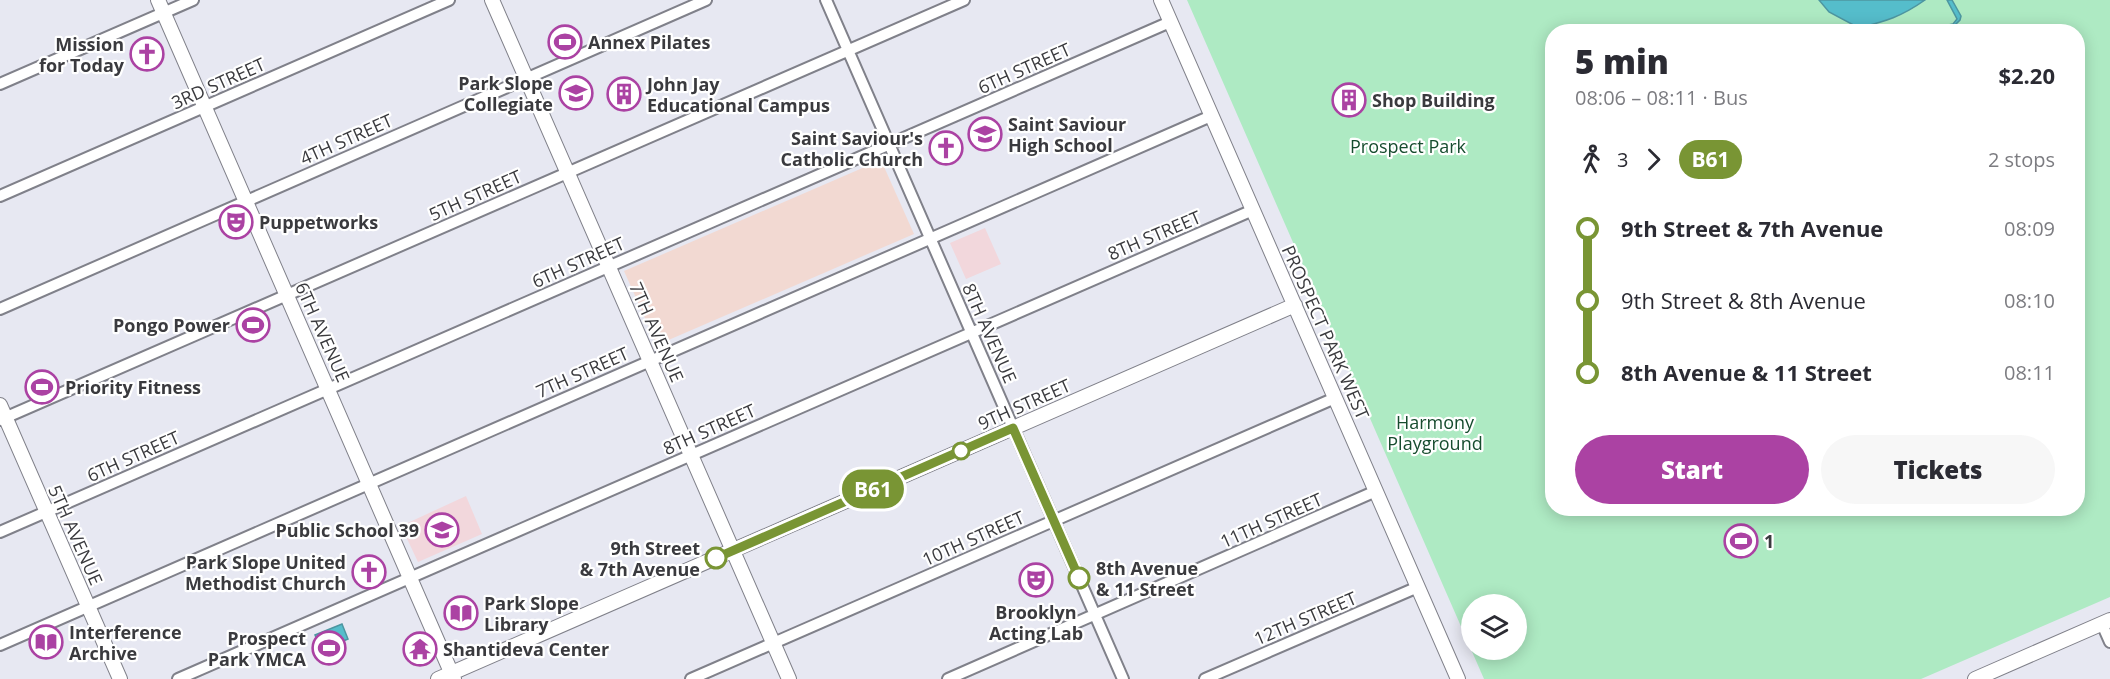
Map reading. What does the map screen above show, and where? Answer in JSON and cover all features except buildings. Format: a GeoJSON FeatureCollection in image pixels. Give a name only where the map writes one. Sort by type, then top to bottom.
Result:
{"type":"FeatureCollection","features":[{"type":"Feature","properties":{"kind":"street"},"geometry":{"type":"LineString","coordinates":[[0,84],[161,6],[193,0]]}},
{"type":"Feature","properties":{"kind":"street","name":"3RD STREET"},"geometry":{"type":"LineString","coordinates":[[0,196],[449,0]]}},
{"type":"Feature","properties":{"kind":"street","name":"7TH AVENUE"},"geometry":{"type":"LineString","coordinates":[[492,0],[789,679]]}},
{"type":"Feature","properties":{"kind":"street","name":"4TH STREET"},"geometry":{"type":"LineString","coordinates":[[0,309],[706,0]]}},
{"type":"Feature","properties":{"kind":"street","name":"8TH AVENUE"},"geometry":{"type":"LineString","coordinates":[[826,0],[1123,679]]}},
{"type":"Feature","properties":{"kind":"street","name":"5TH STREET"},"geometry":{"type":"LineString","coordinates":[[2,414],[287,295],[964,0]]}},
{"type":"Feature","properties":{"kind":"street","name":"PROSPECT PARK WEST"},"geometry":{"type":"LineString","coordinates":[[1161,0],[1458,679]]}},
{"type":"Feature","properties":{"kind":"street","name":"6TH AVENUE"},"geometry":{"type":"LineString","coordinates":[[161,6],[453,676]]}},
{"type":"Feature","properties":{"kind":"street","name":"6TH STREET"},"geometry":{"type":"LineString","coordinates":[[0,532],[1170,22]]}},
{"type":"Feature","properties":{"kind":"street","name":"7TH STREET"},"geometry":{"type":"LineString","coordinates":[[0,645],[1211,116]]}},
{"type":"Feature","properties":{"kind":"street","name":"8TH STREET"},"geometry":{"type":"LineString","coordinates":[[178,679],[1253,210]]}},
{"type":"Feature","properties":{"kind":"street","name":"9TH STREET"},"geometry":{"type":"LineString","coordinates":[[438,679],[453,676],[733,550],[1294,305]]}},
{"type":"Feature","properties":{"kind":"street","name":"10TH STREET"},"geometry":{"type":"LineString","coordinates":[[691,679],[1335,398]]}},
{"type":"Feature","properties":{"kind":"street","name":"5TH AVENUE"},"geometry":{"type":"LineString","coordinates":[[2,414],[120,679]]}},
{"type":"Feature","properties":{"kind":"street","name":"11TH STREET"},"geometry":{"type":"LineString","coordinates":[[948,679],[1376,492]]}},
{"type":"Feature","properties":{"kind":"street","name":"12TH STREET"},"geometry":{"type":"LineString","coordinates":[[1205,679],[1418,586]]}},
{"type":"Feature","properties":{"kind":"street"},"geometry":{"type":"LineString","coordinates":[[1975,679],[2106,622],[2110,642]]}},
{"type":"Feature","properties":{"kind":"shaded area"},"geometry":{"type":"Polygon","coordinates":[[[881,160],[914,234],[657,345],[624,271],[881,160]]]}},
{"type":"Feature","properties":{"kind":"shaded area"},"geometry":{"type":"Polygon","coordinates":[[[985,228],[1001,264],[966,279],[950,243],[985,228]]]}},
{"type":"Feature","properties":{"kind":"shaded area","name":"Public School 39"},"geometry":{"type":"Polygon","coordinates":[[[466,496],[482,534],[418,562],[401,526],[466,496]]]}},
{"type":"Feature","properties":{"kind":"green space","name":"Prospect Park"},"geometry":{"type":"Polygon","coordinates":[[[1187,0],[2110,0],[2110,597],[1921,679],[1484,679],[1476,660],[1527,660],[1527,594],[1461,594],[1461,626],[1187,0]]]}},
{"type":"Feature","properties":{"kind":"water"},"geometry":{"type":"Polygon","coordinates":[[[1819,0],[1925,0],[1893,18],[1873,24],[1852,24],[1829,12],[1819,0]]]}},
{"type":"Feature","properties":{"kind":"water"},"geometry":{"type":"Polygon","coordinates":[[[1947,0],[1952,0],[1961,16],[1956,24],[1953,24],[1957,19],[1947,0]]]}},
{"type":"Feature","properties":{"kind":"water"},"geometry":{"type":"Polygon","coordinates":[[[342,624],[348,639],[321,650],[315,635],[342,624]]]}},
{"type":"Feature","properties":{"kind":"bus line","name":"B61"},"geometry":{"type":"LineString","coordinates":[[716,558],[1013,428],[1079,578]]}},
{"type":"Feature","properties":{"kind":"place","name":"Annex Pilates"},"geometry":{"type":"Point","coordinates":[565,42]}},
{"type":"Feature","properties":{"kind":"place","name":"Mission for Today"},"geometry":{"type":"Point","coordinates":[147,54]}},
{"type":"Feature","properties":{"kind":"place","name":"Park Slope Collegiate"},"geometry":{"type":"Point","coordinates":[576,93]}},
{"type":"Feature","properties":{"kind":"place","name":"John Jay Educational Campus"},"geometry":{"type":"Point","coordinates":[624,94]}},
{"type":"Feature","properties":{"kind":"place","name":"Shop Building"},"geometry":{"type":"Point","coordinates":[1349,100]}},
{"type":"Feature","properties":{"kind":"place","name":"Saint Saviour High School"},"geometry":{"type":"Point","coordinates":[985,134]}},
{"type":"Feature","properties":{"kind":"place","name":"Saint Saviour's Catholic Church"},"geometry":{"type":"Point","coordinates":[946,148]}},
{"type":"Feature","properties":{"kind":"place","name":"Puppetworks"},"geometry":{"type":"Point","coordinates":[236,222]}},
{"type":"Feature","properties":{"kind":"place","name":"Pongo Power"},"geometry":{"type":"Point","coordinates":[253,325]}},
{"type":"Feature","properties":{"kind":"place","name":"Priority Fitness"},"geometry":{"type":"Point","coordinates":[42,387]}},
{"type":"Feature","properties":{"kind":"place","name":"Public School 39"},"geometry":{"type":"Point","coordinates":[442,530]}},
{"type":"Feature","properties":{"kind":"place","name":"1"},"geometry":{"type":"Point","coordinates":[1741,541]}},
{"type":"Feature","properties":{"kind":"place","name":"9th Street & 7th Avenue"},"geometry":{"type":"Point","coordinates":[716,558]}},
{"type":"Feature","properties":{"kind":"place","name":"Park Slope United Methodist Church"},"geometry":{"type":"Point","coordinates":[369,572]}},
{"type":"Feature","properties":{"kind":"place","name":"8th Avenue & 11 Street"},"geometry":{"type":"Point","coordinates":[1079,578]}},
{"type":"Feature","properties":{"kind":"place","name":"Brooklyn Acting Lab"},"geometry":{"type":"Point","coordinates":[1036,580]}},
{"type":"Feature","properties":{"kind":"place","name":"Park Slope Library"},"geometry":{"type":"Point","coordinates":[461,613]}},
{"type":"Feature","properties":{"kind":"place","name":"Interference Archive"},"geometry":{"type":"Point","coordinates":[46,642]}},
{"type":"Feature","properties":{"kind":"place","name":"Prospect Park YMCA"},"geometry":{"type":"Point","coordinates":[329,648]}},
{"type":"Feature","properties":{"kind":"place","name":"Shantideva Center"},"geometry":{"type":"Point","coordinates":[420,649]}},
{"type":"Feature","properties":{"kind":"park label","name":"Harmony Playground"},"geometry":{"type":"Point","coordinates":[1435,432]}}]}
